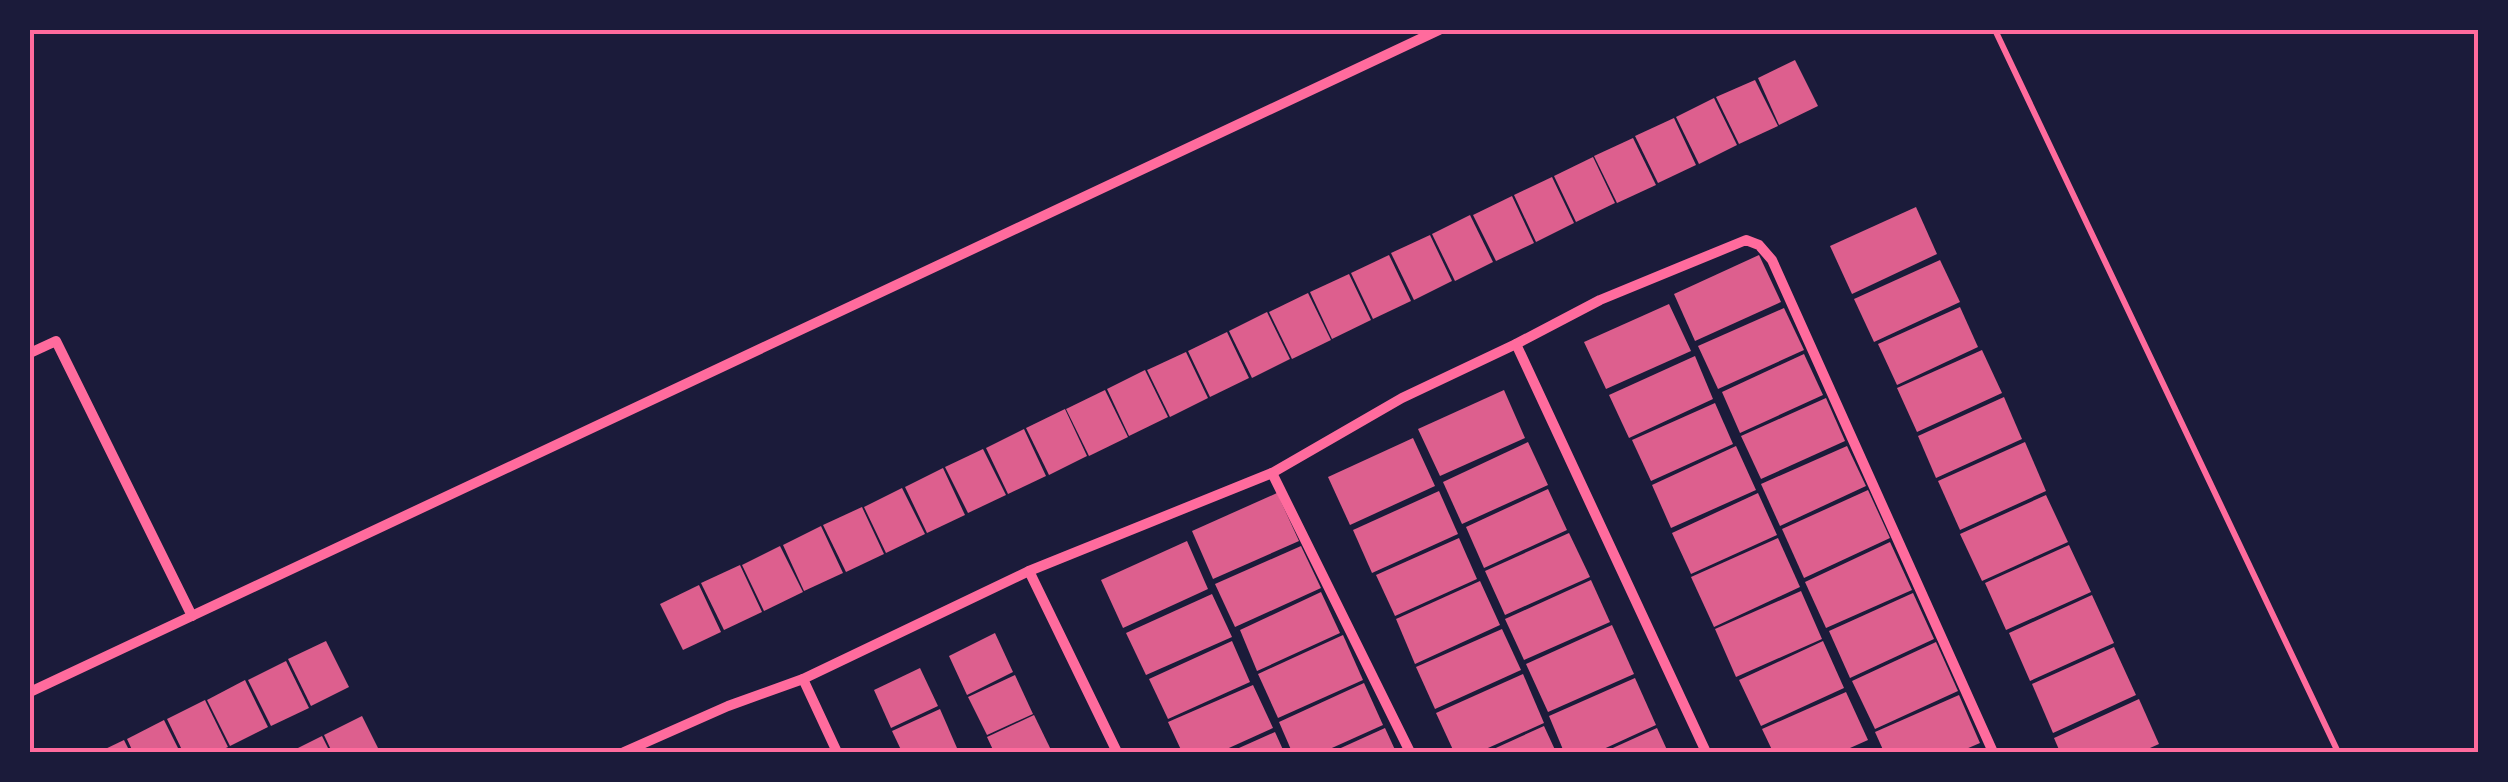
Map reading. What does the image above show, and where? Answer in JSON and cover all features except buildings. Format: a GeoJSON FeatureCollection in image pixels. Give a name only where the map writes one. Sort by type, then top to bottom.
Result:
{"type":"FeatureCollection","features":[{"type":"Feature","properties":{"kind":"street"},"geometry":{"type":"LineString","coordinates":[[30,692],[1439,30]]}},
{"type":"Feature","properties":{"kind":"street"},"geometry":{"type":"LineString","coordinates":[[624,752],[728,706],[803,679],[1029,571],[1272,473],[1402,398],[1600,300],[1746,240],[1759,245],[1772,260],[1993,752]]}},
{"type":"Feature","properties":{"kind":"street"},"geometry":{"type":"LineString","coordinates":[[30,353],[56,341],[192,616]]}},
{"type":"Feature","properties":{"kind":"street"},"geometry":{"type":"LineString","coordinates":[[1516,344],[1706,752]]}},
{"type":"Feature","properties":{"kind":"street"},"geometry":{"type":"LineString","coordinates":[[1272,473],[1410,752]]}},
{"type":"Feature","properties":{"kind":"street"},"geometry":{"type":"LineString","coordinates":[[1029,571],[1118,752]]}},
{"type":"Feature","properties":{"kind":"street"},"geometry":{"type":"LineString","coordinates":[[803,679],[837,752]]}},
{"type":"Feature","properties":{"kind":"path"},"geometry":{"type":"LineString","coordinates":[[1995,30],[2338,752]]}}]}
